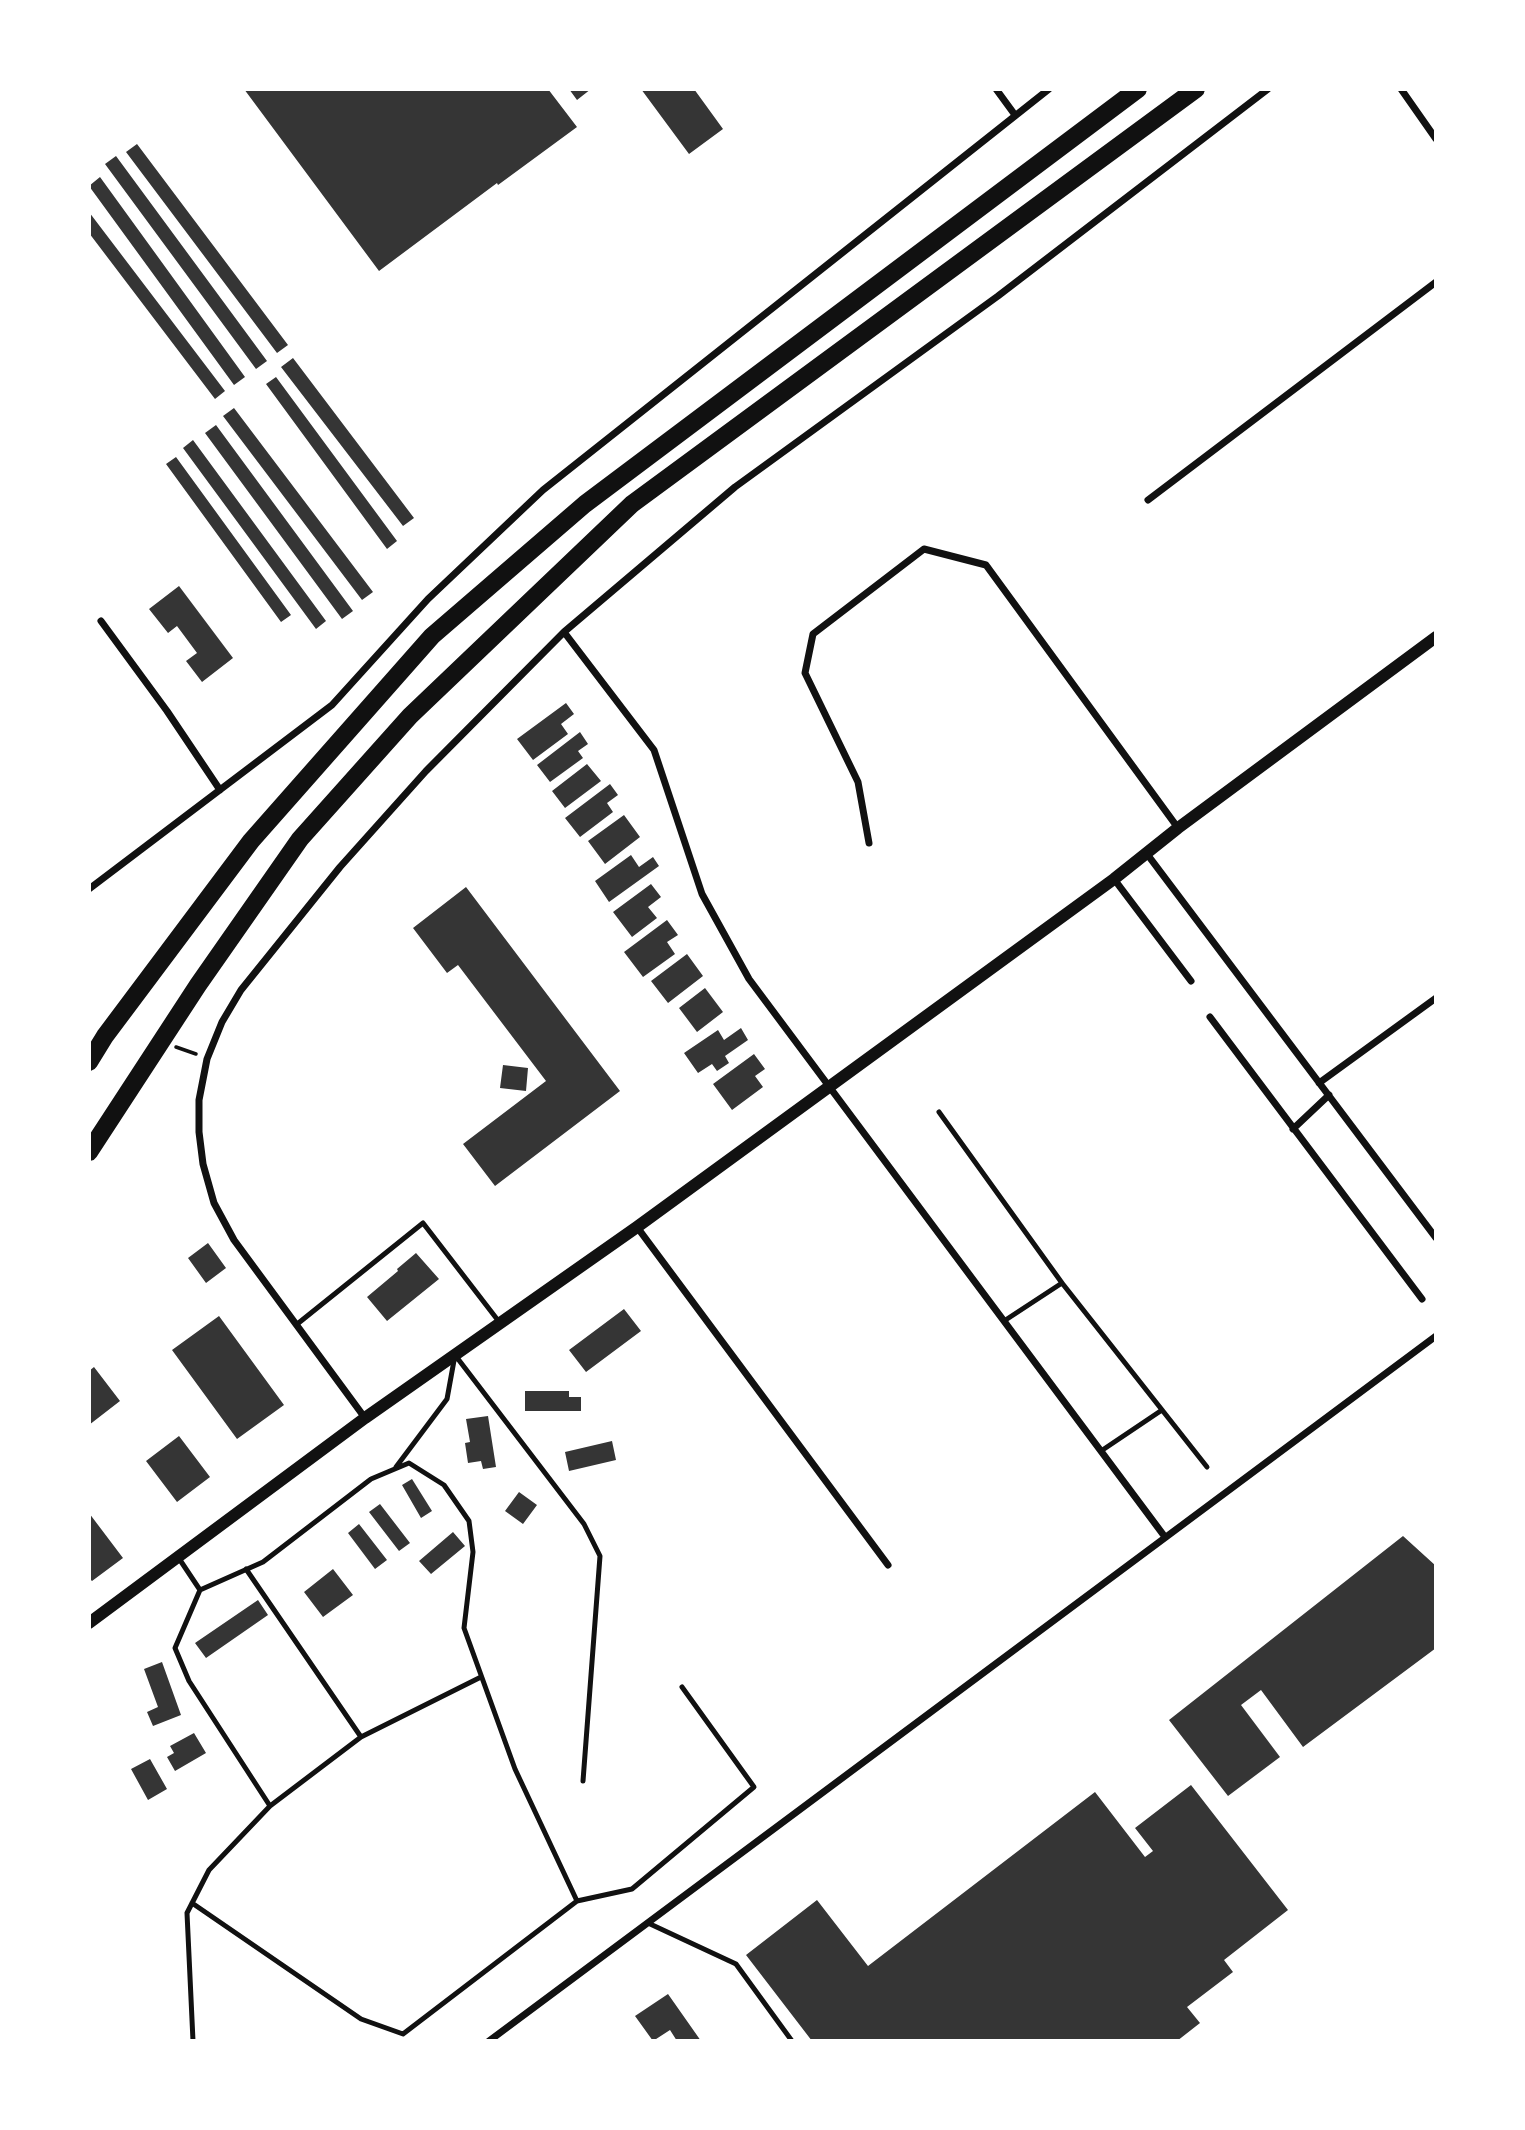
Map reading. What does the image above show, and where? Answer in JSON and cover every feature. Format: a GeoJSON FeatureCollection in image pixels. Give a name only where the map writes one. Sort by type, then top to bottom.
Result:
{"type":"FeatureCollection","features":[{"type":"Feature","properties":{"kind":"highway"},"geometry":{"type":"LineString","coordinates":[[89,1062],[105,1036],[251,841],[432,636],[585,504],[1138,89]]}},
{"type":"Feature","properties":{"kind":"highway"},"geometry":{"type":"LineString","coordinates":[[89,1152],[198,985],[300,839],[410,716],[632,505],[1196,89]]}},
{"type":"Feature","properties":{"kind":"street"},"geometry":{"type":"LineString","coordinates":[[996,89],[1015,115]]}},
{"type":"Feature","properties":{"kind":"street"},"geometry":{"type":"LineString","coordinates":[[89,889],[332,705],[428,599],[543,490],[1049,89]]}},
{"type":"Feature","properties":{"kind":"street"},"geometry":{"type":"LineString","coordinates":[[365,1418],[234,1240],[214,1203],[203,1164],[199,1100],[207,1059],[222,1022],[241,990],[341,867],[426,771],[564,632],[735,486],[998,296],[1268,89]]}},
{"type":"Feature","properties":{"kind":"street"},"geometry":{"type":"LineString","coordinates":[[1401,89],[1436,139]]}},
{"type":"Feature","properties":{"kind":"street"},"geometry":{"type":"LineString","coordinates":[[1149,500],[1436,282]]}},
{"type":"Feature","properties":{"kind":"street"},"geometry":{"type":"LineString","coordinates":[[869,843],[858,782],[805,673],[813,634],[924,550],[986,565],[1178,828]]}},
{"type":"Feature","properties":{"kind":"street"},"geometry":{"type":"LineString","coordinates":[[101,621],[167,711],[219,790]]}},
{"type":"Feature","properties":{"kind":"street"},"geometry":{"type":"LineString","coordinates":[[564,632],[654,750],[702,894],[749,979],[1165,1537]]}},
{"type":"Feature","properties":{"kind":"street"},"geometry":{"type":"LineString","coordinates":[[89,1623],[365,1418],[637,1227],[1114,879],[1178,828],[1436,638]]}},
{"type":"Feature","properties":{"kind":"street"},"geometry":{"type":"LineString","coordinates":[[1147,854],[1436,1238]]}},
{"type":"Feature","properties":{"kind":"street"},"geometry":{"type":"LineString","coordinates":[[1114,879],[1191,981]]}},
{"type":"Feature","properties":{"kind":"street"},"geometry":{"type":"LineString","coordinates":[[1319,1083],[1436,998]]}},
{"type":"Feature","properties":{"kind":"street"},"geometry":{"type":"LineString","coordinates":[[1210,1017],[1422,1298]]}},
{"type":"Feature","properties":{"kind":"street"},"geometry":{"type":"LineString","coordinates":[[1293,1129],[1329,1096]]}},
{"type":"Feature","properties":{"kind":"street"},"geometry":{"type":"LineString","coordinates":[[637,1227],[888,1565]]}},
{"type":"Feature","properties":{"kind":"street"},"geometry":{"type":"LineString","coordinates":[[489,2041],[1436,1336]]}},
{"type":"Feature","properties":{"kind":"lane"},"geometry":{"type":"LineString","coordinates":[[939,1112],[1062,1283],[1207,1467]]}},
{"type":"Feature","properties":{"kind":"lane"},"geometry":{"type":"LineString","coordinates":[[296,1325],[423,1223],[500,1323]]}},
{"type":"Feature","properties":{"kind":"lane"},"geometry":{"type":"LineString","coordinates":[[1004,1321],[1062,1283]]}},
{"type":"Feature","properties":{"kind":"lane"},"geometry":{"type":"LineString","coordinates":[[394,1469],[447,1399],[455,1355]]}},
{"type":"Feature","properties":{"kind":"lane"},"geometry":{"type":"LineString","coordinates":[[455,1355],[584,1524],[600,1556],[583,1780]]}},
{"type":"Feature","properties":{"kind":"lane"},"geometry":{"type":"LineString","coordinates":[[1101,1451],[1162,1410]]}},
{"type":"Feature","properties":{"kind":"lane"},"geometry":{"type":"LineString","coordinates":[[270,1806],[189,1681],[174,1648],[200,1590],[263,1562],[371,1479],[409,1463],[444,1485],[469,1521],[473,1552],[464,1628],[515,1769],[577,1901]]}},
{"type":"Feature","properties":{"kind":"lane"},"geometry":{"type":"LineString","coordinates":[[178,1557],[200,1590]]}},
{"type":"Feature","properties":{"kind":"lane"},"geometry":{"type":"LineString","coordinates":[[246,1569],[361,1737]]}},
{"type":"Feature","properties":{"kind":"lane"},"geometry":{"type":"LineString","coordinates":[[194,2041],[187,1913],[209,1870],[270,1806],[361,1737],[481,1677]]}},
{"type":"Feature","properties":{"kind":"lane"},"geometry":{"type":"LineString","coordinates":[[192,1903],[361,2019],[403,2034],[577,1901],[632,1889],[754,1787],[682,1687]]}},
{"type":"Feature","properties":{"kind":"lane"},"geometry":{"type":"LineString","coordinates":[[648,1923],[736,1964],[792,2041]]}},
{"type":"Feature","properties":{"kind":"path"},"geometry":{"type":"LineString","coordinates":[[174,1046],[207,1059]]}},
{"type":"Feature","properties":{"kind":"building"},"geometry":{"type":"Polygon","coordinates":[[[244,89],[548,89],[577,127],[379,271],[244,89]]]}},
{"type":"Feature","properties":{"kind":"building"},"geometry":{"type":"Polygon","coordinates":[[[569,89],[591,89],[577,100],[569,89]]]}},
{"type":"Feature","properties":{"kind":"building"},"geometry":{"type":"Polygon","coordinates":[[[641,89],[694,89],[723,129],[689,154],[641,89]]]}},
{"type":"Feature","properties":{"kind":"building"},"geometry":{"type":"Polygon","coordinates":[[[137,144],[288,345],[277,353],[126,152],[137,144]]]}},
{"type":"Feature","properties":{"kind":"building"},"geometry":{"type":"Polygon","coordinates":[[[116,156],[267,361],[256,369],[105,164],[116,156]]]}},
{"type":"Feature","properties":{"kind":"building"},"geometry":{"type":"Polygon","coordinates":[[[100,177],[245,377],[234,385],[89,186],[100,177]]]}},
{"type":"Feature","properties":{"kind":"building"},"geometry":{"type":"Polygon","coordinates":[[[89,212],[225,391],[215,399],[89,233],[89,212]]]}},
{"type":"Feature","properties":{"kind":"building"},"geometry":{"type":"Polygon","coordinates":[[[293,358],[414,518],[403,526],[281,367],[293,358]]]}},
{"type":"Feature","properties":{"kind":"building"},"geometry":{"type":"Polygon","coordinates":[[[276,377],[397,541],[387,549],[266,384],[276,377]]]}},
{"type":"Feature","properties":{"kind":"building"},"geometry":{"type":"Polygon","coordinates":[[[234,408],[373,592],[362,600],[223,416],[234,408]]]}},
{"type":"Feature","properties":{"kind":"building"},"geometry":{"type":"Polygon","coordinates":[[[216,425],[353,611],[342,619],[205,433],[216,425]]]}},
{"type":"Feature","properties":{"kind":"building"},"geometry":{"type":"Polygon","coordinates":[[[193,440],[326,621],[316,629],[183,448],[193,440]]]}},
{"type":"Feature","properties":{"kind":"building"},"geometry":{"type":"Polygon","coordinates":[[[176,457],[291,615],[281,622],[166,464],[176,457]]]}},
{"type":"Feature","properties":{"kind":"building"},"geometry":{"type":"Polygon","coordinates":[[[179,586],[233,658],[202,682],[186,661],[197,653],[177,626],[168,633],[149,609],[179,586]]]}},
{"type":"Feature","properties":{"kind":"building"},"geometry":{"type":"Polygon","coordinates":[[[566,703],[574,714],[561,724],[568,734],[533,760],[517,739],[566,703]]]}},
{"type":"Feature","properties":{"kind":"building"},"geometry":{"type":"Polygon","coordinates":[[[580,732],[588,744],[578,751],[583,758],[550,782],[537,765],[580,732]]]}},
{"type":"Feature","properties":{"kind":"building"},"geometry":{"type":"Polygon","coordinates":[[[587,764],[601,781],[565,808],[552,791],[587,764]]]}},
{"type":"Feature","properties":{"kind":"building"},"geometry":{"type":"Polygon","coordinates":[[[610,784],[618,795],[607,803],[613,812],[580,837],[565,818],[610,784]]]}},
{"type":"Feature","properties":{"kind":"building"},"geometry":{"type":"Polygon","coordinates":[[[624,815],[640,837],[605,864],[588,841],[624,815]]]}},
{"type":"Feature","properties":{"kind":"building"},"geometry":{"type":"Polygon","coordinates":[[[631,855],[639,867],[653,857],[659,866],[609,902],[595,881],[631,855]]]}},
{"type":"Feature","properties":{"kind":"building"},"geometry":{"type":"Polygon","coordinates":[[[651,884],[661,897],[648,907],[657,918],[632,937],[613,912],[651,884]]]}},
{"type":"Feature","properties":{"kind":"building"},"geometry":{"type":"Polygon","coordinates":[[[466,887],[620,1091],[495,1186],[463,1144],[546,1081],[458,965],[447,973],[413,928],[466,887]]]}},
{"type":"Feature","properties":{"kind":"building"},"geometry":{"type":"Polygon","coordinates":[[[667,920],[678,935],[667,942],[675,954],[643,977],[624,952],[667,920]]]}},
{"type":"Feature","properties":{"kind":"building"},"geometry":{"type":"Polygon","coordinates":[[[687,954],[703,976],[668,1003],[651,981],[687,954]]]}},
{"type":"Feature","properties":{"kind":"building"},"geometry":{"type":"Polygon","coordinates":[[[705,988],[723,1012],[697,1032],[679,1008],[705,988]]]}},
{"type":"Feature","properties":{"kind":"building"},"geometry":{"type":"Polygon","coordinates":[[[741,1028],[748,1040],[725,1056],[729,1063],[717,1071],[712,1064],[698,1073],[684,1053],[718,1030],[724,1040],[741,1028]]]}},
{"type":"Feature","properties":{"kind":"building"},"geometry":{"type":"Polygon","coordinates":[[[754,1054],[765,1069],[755,1076],[763,1087],[732,1110],[713,1084],[754,1054]]]}},
{"type":"Feature","properties":{"kind":"building"},"geometry":{"type":"Polygon","coordinates":[[[503,1065],[528,1068],[526,1091],[500,1088],[503,1065]]]}},
{"type":"Feature","properties":{"kind":"building"},"geometry":{"type":"Polygon","coordinates":[[[208,1243],[226,1268],[206,1283],[188,1258],[208,1243]]]}},
{"type":"Feature","properties":{"kind":"building"},"geometry":{"type":"Polygon","coordinates":[[[416,1253],[439,1279],[387,1321],[367,1297],[416,1253]]]}},
{"type":"Feature","properties":{"kind":"building"},"geometry":{"type":"Polygon","coordinates":[[[624,1309],[641,1331],[586,1372],[569,1350],[624,1309]]]}},
{"type":"Feature","properties":{"kind":"building"},"geometry":{"type":"Polygon","coordinates":[[[219,1316],[284,1405],[237,1439],[172,1350],[219,1316]]]}},
{"type":"Feature","properties":{"kind":"building"},"geometry":{"type":"Polygon","coordinates":[[[94,1367],[120,1401],[89,1425],[89,1371],[94,1367]]]}},
{"type":"Feature","properties":{"kind":"building"},"geometry":{"type":"Polygon","coordinates":[[[525,1391],[569,1391],[569,1397],[581,1397],[581,1411],[525,1411],[525,1391]]]}},
{"type":"Feature","properties":{"kind":"building"},"geometry":{"type":"Polygon","coordinates":[[[488,1416],[496,1467],[483,1469],[481,1461],[468,1463],[465,1443],[470,1442],[466,1419],[488,1416]]]}},
{"type":"Feature","properties":{"kind":"building"},"geometry":{"type":"Polygon","coordinates":[[[179,1436],[210,1477],[177,1502],[146,1461],[179,1436]]]}},
{"type":"Feature","properties":{"kind":"building"},"geometry":{"type":"Polygon","coordinates":[[[612,1441],[616,1460],[569,1471],[565,1452],[612,1441]]]}},
{"type":"Feature","properties":{"kind":"building"},"geometry":{"type":"Polygon","coordinates":[[[412,1479],[432,1511],[421,1518],[402,1485],[412,1479]]]}},
{"type":"Feature","properties":{"kind":"building"},"geometry":{"type":"Polygon","coordinates":[[[519,1492],[537,1505],[523,1524],[505,1511],[519,1492]]]}},
{"type":"Feature","properties":{"kind":"building"},"geometry":{"type":"Polygon","coordinates":[[[380,1504],[410,1543],[399,1551],[369,1512],[380,1504]]]}},
{"type":"Feature","properties":{"kind":"building"},"geometry":{"type":"Polygon","coordinates":[[[89,1513],[123,1558],[92,1581],[89,1578],[89,1513]]]}},
{"type":"Feature","properties":{"kind":"building"},"geometry":{"type":"Polygon","coordinates":[[[359,1524],[387,1560],[375,1569],[348,1533],[359,1524]]]}},
{"type":"Feature","properties":{"kind":"building"},"geometry":{"type":"Polygon","coordinates":[[[453,1532],[465,1546],[431,1574],[419,1561],[453,1532]]]}},
{"type":"Feature","properties":{"kind":"building"},"geometry":{"type":"Polygon","coordinates":[[[1403,1536],[1436,1566],[1436,1648],[1303,1747],[1261,1690],[1241,1705],[1280,1757],[1228,1796],[1169,1720],[1403,1536]]]}},
{"type":"Feature","properties":{"kind":"building"},"geometry":{"type":"Polygon","coordinates":[[[333,1569],[353,1595],[323,1617],[304,1592],[333,1569]]]}},
{"type":"Feature","properties":{"kind":"building"},"geometry":{"type":"Polygon","coordinates":[[[258,1600],[268,1615],[206,1658],[195,1643],[258,1600]]]}},
{"type":"Feature","properties":{"kind":"building"},"geometry":{"type":"Polygon","coordinates":[[[162,1662],[181,1715],[153,1726],[147,1712],[158,1707],[144,1669],[162,1662]]]}},
{"type":"Feature","properties":{"kind":"building"},"geometry":{"type":"Polygon","coordinates":[[[194,1733],[206,1753],[175,1771],[167,1757],[174,1753],[170,1746],[194,1733]]]}},
{"type":"Feature","properties":{"kind":"building"},"geometry":{"type":"Polygon","coordinates":[[[150,1759],[167,1789],[148,1800],[131,1769],[150,1759]]]}},
{"type":"Feature","properties":{"kind":"building"},"geometry":{"type":"Polygon","coordinates":[[[1191,1785],[1288,1910],[1224,1960],[1233,1972],[1187,2007],[1200,2023],[1177,2041],[812,2041],[746,1955],[817,1900],[868,1966],[1095,1792],[1145,1857],[1153,1851],[1135,1828],[1191,1785]]]}},
{"type":"Feature","properties":{"kind":"building"},"geometry":{"type":"Polygon","coordinates":[[[668,1994],[701,2041],[677,2041],[670,2030],[653,2041],[635,2016],[668,1994]]]}}]}
